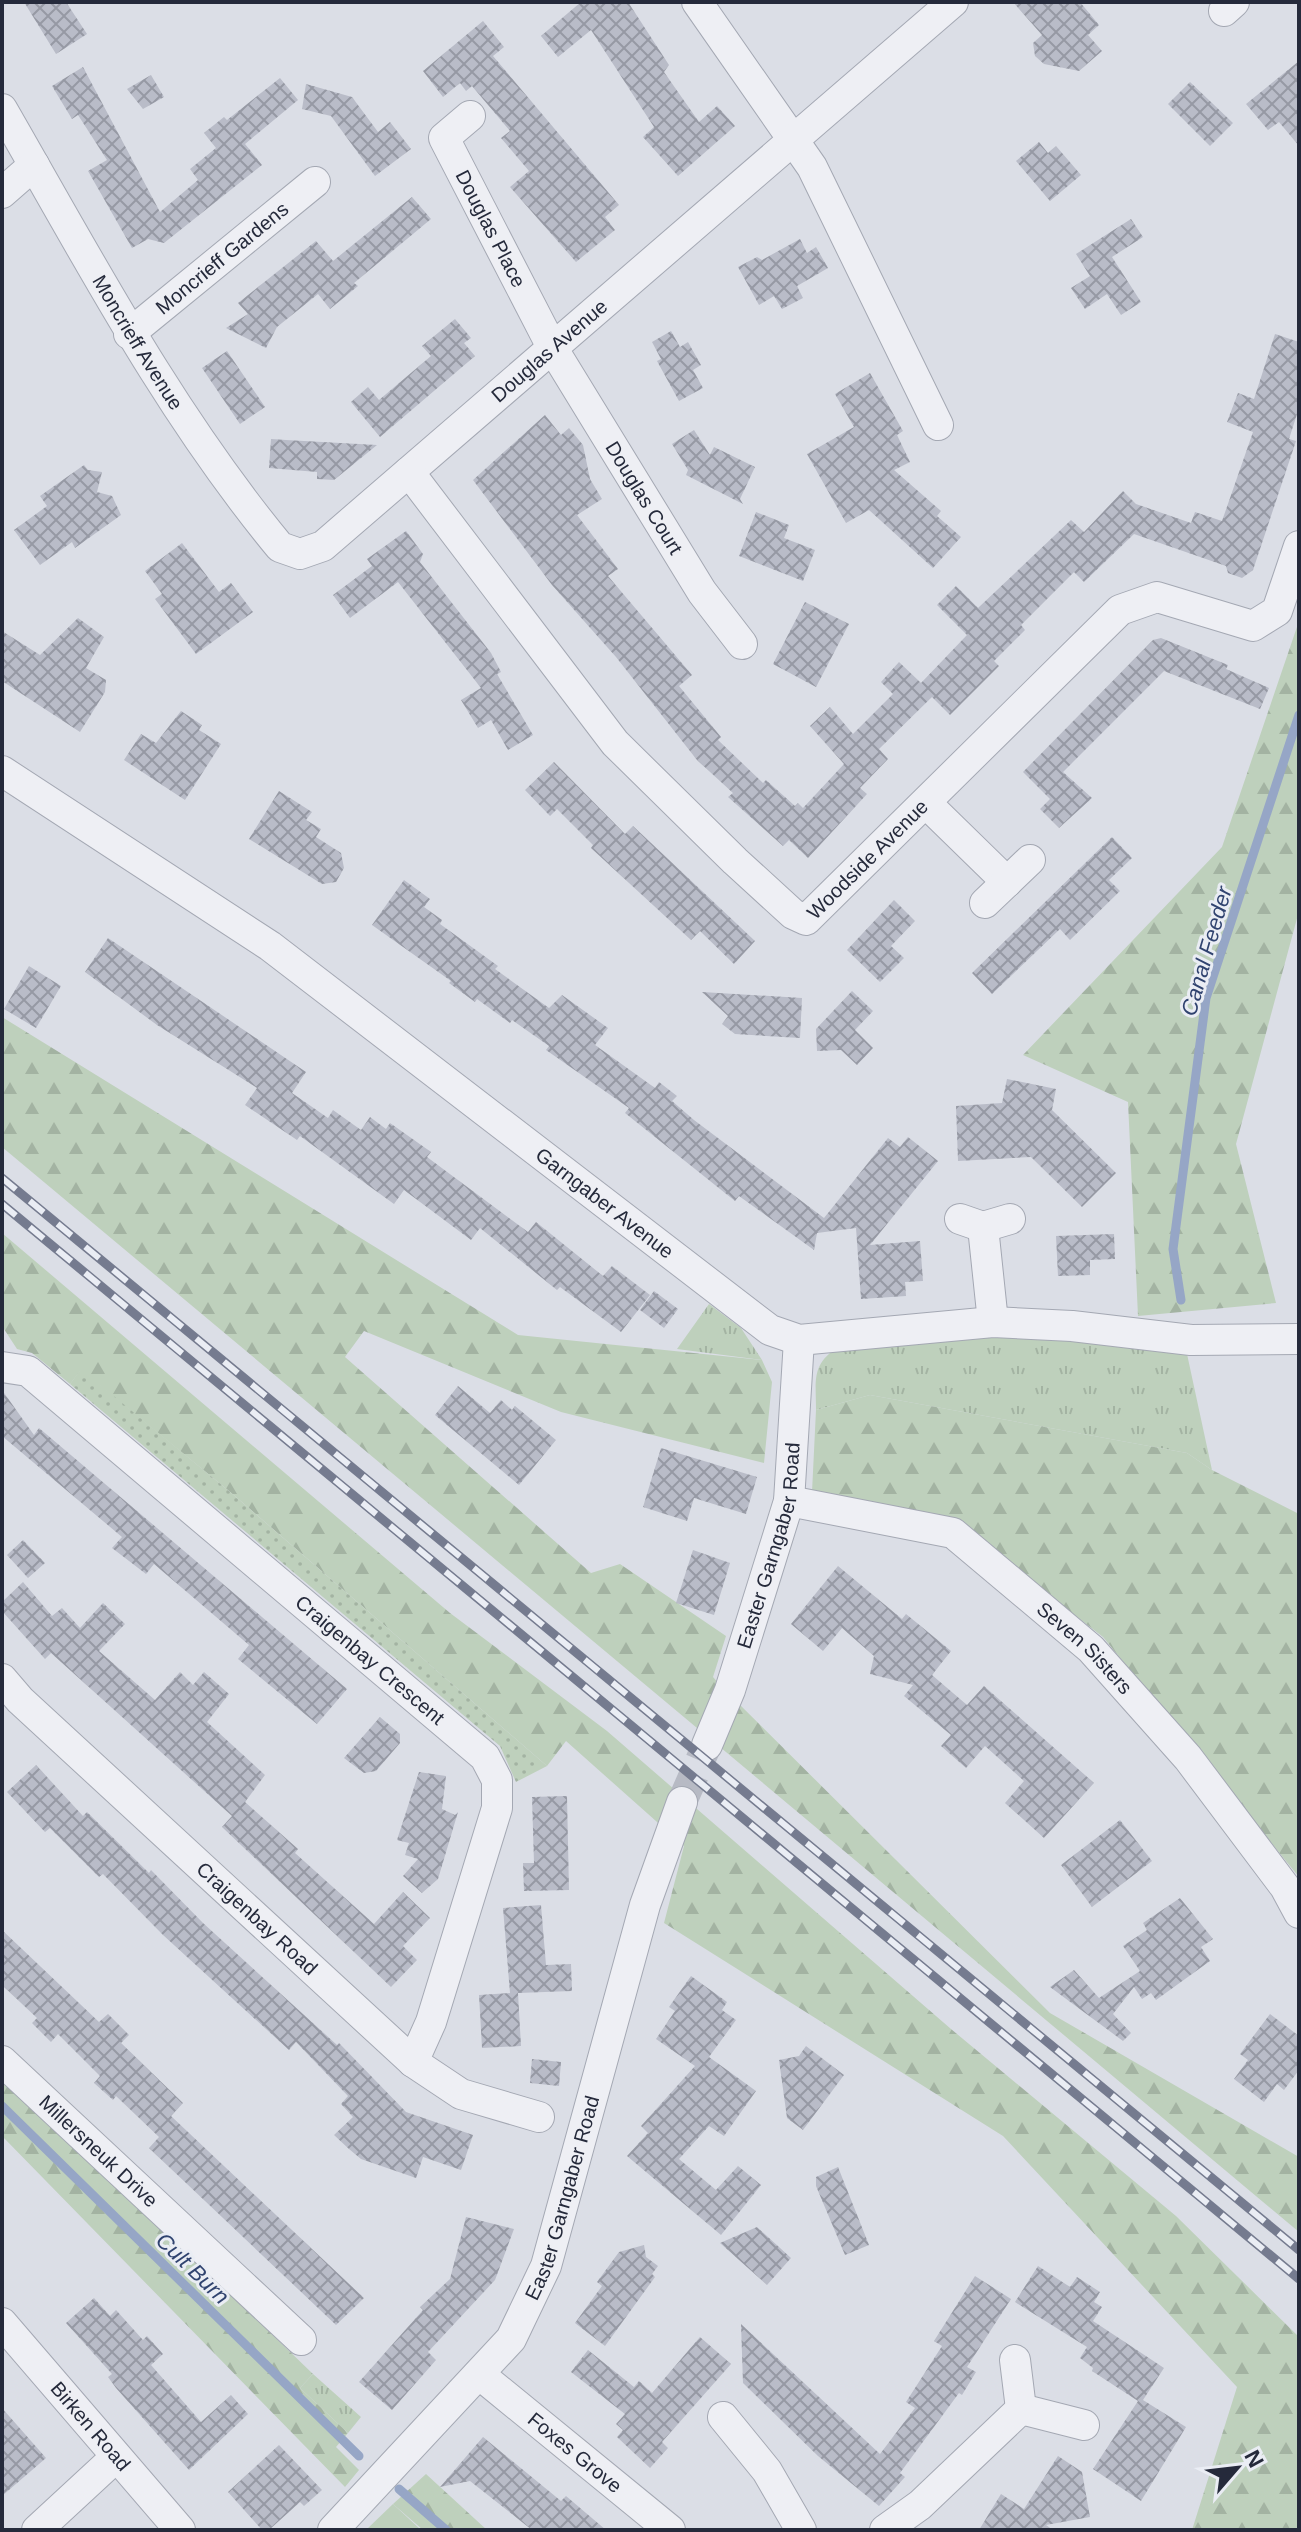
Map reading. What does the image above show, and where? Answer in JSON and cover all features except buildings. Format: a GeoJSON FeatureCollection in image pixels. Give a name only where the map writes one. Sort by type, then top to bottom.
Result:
{"type":"FeatureCollection","features":[{"type":"Feature","properties":{"kind":"street"},"geometry":{"type":"LineString","coordinates":[[697,2],[812,167],[938,425]]}},
{"type":"Feature","properties":{"kind":"street","name":"Douglas Avenue"},"geometry":{"type":"LineString","coordinates":[[300,554],[323,546],[953,2]]}},
{"type":"Feature","properties":{"kind":"street","name":"Moncrieff Avenue"},"geometry":{"type":"LineString","coordinates":[[2,109],[129,334],[248,508],[280,547],[300,554]]}},
{"type":"Feature","properties":{"kind":"street","name":"Douglas Place"},"geometry":{"type":"LineString","coordinates":[[470,116],[444,138],[553,349]]}},
{"type":"Feature","properties":{"kind":"street"},"geometry":{"type":"LineString","coordinates":[[2,193],[34,165]]}},
{"type":"Feature","properties":{"kind":"street","name":"Moncrieff Gardens"},"geometry":{"type":"LineString","coordinates":[[129,334],[315,182]]}},
{"type":"Feature","properties":{"kind":"street","name":"Douglas Court"},"geometry":{"type":"LineString","coordinates":[[553,349],[702,592],[742,644]]}},
{"type":"Feature","properties":{"kind":"street","name":"Woodside Avenue"},"geometry":{"type":"LineString","coordinates":[[409,472],[615,743],[793,914],[806,920],[1120,610],[1157,597],[1253,626],[1277,611],[1299,546]]}},
{"type":"Feature","properties":{"kind":"street","name":"Garngaber Avenue"},"geometry":{"type":"LineString","coordinates":[[2,771],[270,946],[715,1291],[770,1330],[799,1340],[993,1322],[1072,1326],[1191,1340],[1299,1339]]}},
{"type":"Feature","properties":{"kind":"street"},"geometry":{"type":"LineString","coordinates":[[926,803],[1007,882]]}},
{"type":"Feature","properties":{"kind":"street"},"geometry":{"type":"LineString","coordinates":[[985,903],[1030,860]]}},
{"type":"Feature","properties":{"kind":"street"},"geometry":{"type":"LineString","coordinates":[[985,1222],[993,1322]]}},
{"type":"Feature","properties":{"kind":"street","name":"Easter Garngaber Road"},"geometry":{"type":"LineString","coordinates":[[707,1745],[730,1690],[789,1501],[799,1340]]}},
{"type":"Feature","properties":{"kind":"street","name":"Craigenbay Crescent"},"geometry":{"type":"LineString","coordinates":[[2,1367],[28,1371],[485,1757],[497,1780],[497,1808],[431,2022],[413,2062]]}},
{"type":"Feature","properties":{"kind":"street","name":"Seven Sisters"},"geometry":{"type":"LineString","coordinates":[[789,1501],[953,1533],[1091,1649],[1188,1758],[1285,1887],[1299,1913]]}},
{"type":"Feature","properties":{"kind":"street","name":"Craigenbay Road"},"geometry":{"type":"LineString","coordinates":[[8,1694],[413,2062],[461,2094],[539,2117]]}},
{"type":"Feature","properties":{"kind":"street","name":"Easter Garngaber Road"},"geometry":{"type":"LineString","coordinates":[[333,2530],[511,2339],[546,2266],[645,1905],[682,1802]]}},
{"type":"Feature","properties":{"kind":"street","name":"Millersneuk Drive"},"geometry":{"type":"LineString","coordinates":[[2,2061],[301,2340]]}},
{"type":"Feature","properties":{"kind":"street","name":"Birken Road"},"geometry":{"type":"LineString","coordinates":[[2,2323],[180,2530]]}},
{"type":"Feature","properties":{"kind":"street"},"geometry":{"type":"LineString","coordinates":[[1015,2360],[1021,2409]]}},
{"type":"Feature","properties":{"kind":"street","name":"Foxes Grove"},"geometry":{"type":"LineString","coordinates":[[479,2374],[670,2530]]}},
{"type":"Feature","properties":{"kind":"street"},"geometry":{"type":"LineString","coordinates":[[1021,2409],[1084,2425]]}},
{"type":"Feature","properties":{"kind":"street"},"geometry":{"type":"LineString","coordinates":[[897,2527],[1021,2409]]}},
{"type":"Feature","properties":{"kind":"street"},"geometry":{"type":"LineString","coordinates":[[723,2417],[767,2471],[801,2530]]}},
{"type":"Feature","properties":{"kind":"street"},"geometry":{"type":"LineString","coordinates":[[37,2530],[116,2457]]}},
{"type":"Feature","properties":{"kind":"green space"},"geometry":{"type":"Polygon","coordinates":[[[1299,621],[1299,911],[1236,1144],[1276,1303],[1138,1316],[1128,1102],[1023,1055],[1222,847],[1299,621]]]}},
{"type":"Feature","properties":{"kind":"green space"},"geometry":{"type":"Polygon","coordinates":[[[2,1017],[518,1335],[762,1360],[772,1382],[764,1463],[561,1412],[364,1331],[345,1357],[591,1573],[620,1564],[726,1636],[713,1677],[720,1685],[703,1733],[2,1147],[2,1017]]]}},
{"type":"Feature","properties":{"kind":"green space"},"geometry":{"type":"Polygon","coordinates":[[[2,1233],[450,1613],[607,1731],[951,2029],[1176,2216],[1299,2337],[1299,2530],[1192,2530],[1237,2387],[1003,2136],[664,1923],[684,1846],[566,1741],[547,1766],[229,1491],[81,1370],[70,1384],[32,1353],[17,1349],[2,1326],[2,1233]]]}},
{"type":"Feature","properties":{"kind":"green space"},"geometry":{"type":"Polygon","coordinates":[[[709,1304],[741,1328],[762,1360],[677,1349],[709,1304]]]}},
{"type":"Feature","properties":{"kind":"green space"},"geometry":{"type":"Polygon","coordinates":[[[993,1330],[1187,1354],[1212,1470],[1187,1453],[870,1395],[816,1410],[819,1366],[839,1346],[993,1330]]]}},
{"type":"Feature","properties":{"kind":"green space"},"geometry":{"type":"Polygon","coordinates":[[[81,1369],[229,1491],[547,1766],[516,1782],[500,1746],[70,1384],[81,1369]]]}},
{"type":"Feature","properties":{"kind":"green space"},"geometry":{"type":"Polygon","coordinates":[[[870,1395],[1187,1453],[1212,1470],[1299,1514],[1299,1877],[1103,1637],[954,1522],[812,1492],[816,1410],[870,1395]]]}},
{"type":"Feature","properties":{"kind":"green space"},"geometry":{"type":"Polygon","coordinates":[[[735,1700],[1050,2013],[1299,2157],[1299,2232],[720,1747],[735,1700]]]}},
{"type":"Feature","properties":{"kind":"green space"},"geometry":{"type":"Polygon","coordinates":[[[2,2074],[313,2374],[300,2388],[348,2433],[336,2447],[359,2470],[345,2487],[2,2136],[2,2074]]]}},
{"type":"Feature","properties":{"kind":"green space"},"geometry":{"type":"Polygon","coordinates":[[[313,2374],[361,2417],[348,2433],[300,2388],[313,2374]]]}},
{"type":"Feature","properties":{"kind":"green space"},"geometry":{"type":"Polygon","coordinates":[[[426,2474],[487,2530],[423,2530],[393,2504],[426,2474]]]}},
{"type":"Feature","properties":{"kind":"green space"},"geometry":{"type":"Polygon","coordinates":[[[393,2504],[421,2530],[366,2530],[393,2504]]]}},
{"type":"Feature","properties":{"kind":"waterway","name":"Canal Feeder"},"geometry":{"type":"LineString","coordinates":[[1181,1300],[1173,1249],[1206,998],[1299,715]]}},
{"type":"Feature","properties":{"kind":"waterway","name":"Cult Burn"},"geometry":{"type":"LineString","coordinates":[[2,2106],[359,2456]]}},
{"type":"Feature","properties":{"kind":"waterway","name":"Cult Burn"},"geometry":{"type":"LineString","coordinates":[[399,2489],[446,2530]]}},
{"type":"Feature","properties":{"kind":"tunnel"},"geometry":{"type":"LineString","coordinates":[[682,1802],[707,1745]]}},
{"type":"Feature","properties":{"kind":"railway"},"geometry":{"type":"LineString","coordinates":[[2,1178],[1299,2250]]}},
{"type":"Feature","properties":{"kind":"railway"},"geometry":{"type":"LineString","coordinates":[[2,1204],[1299,2279]]}}]}
